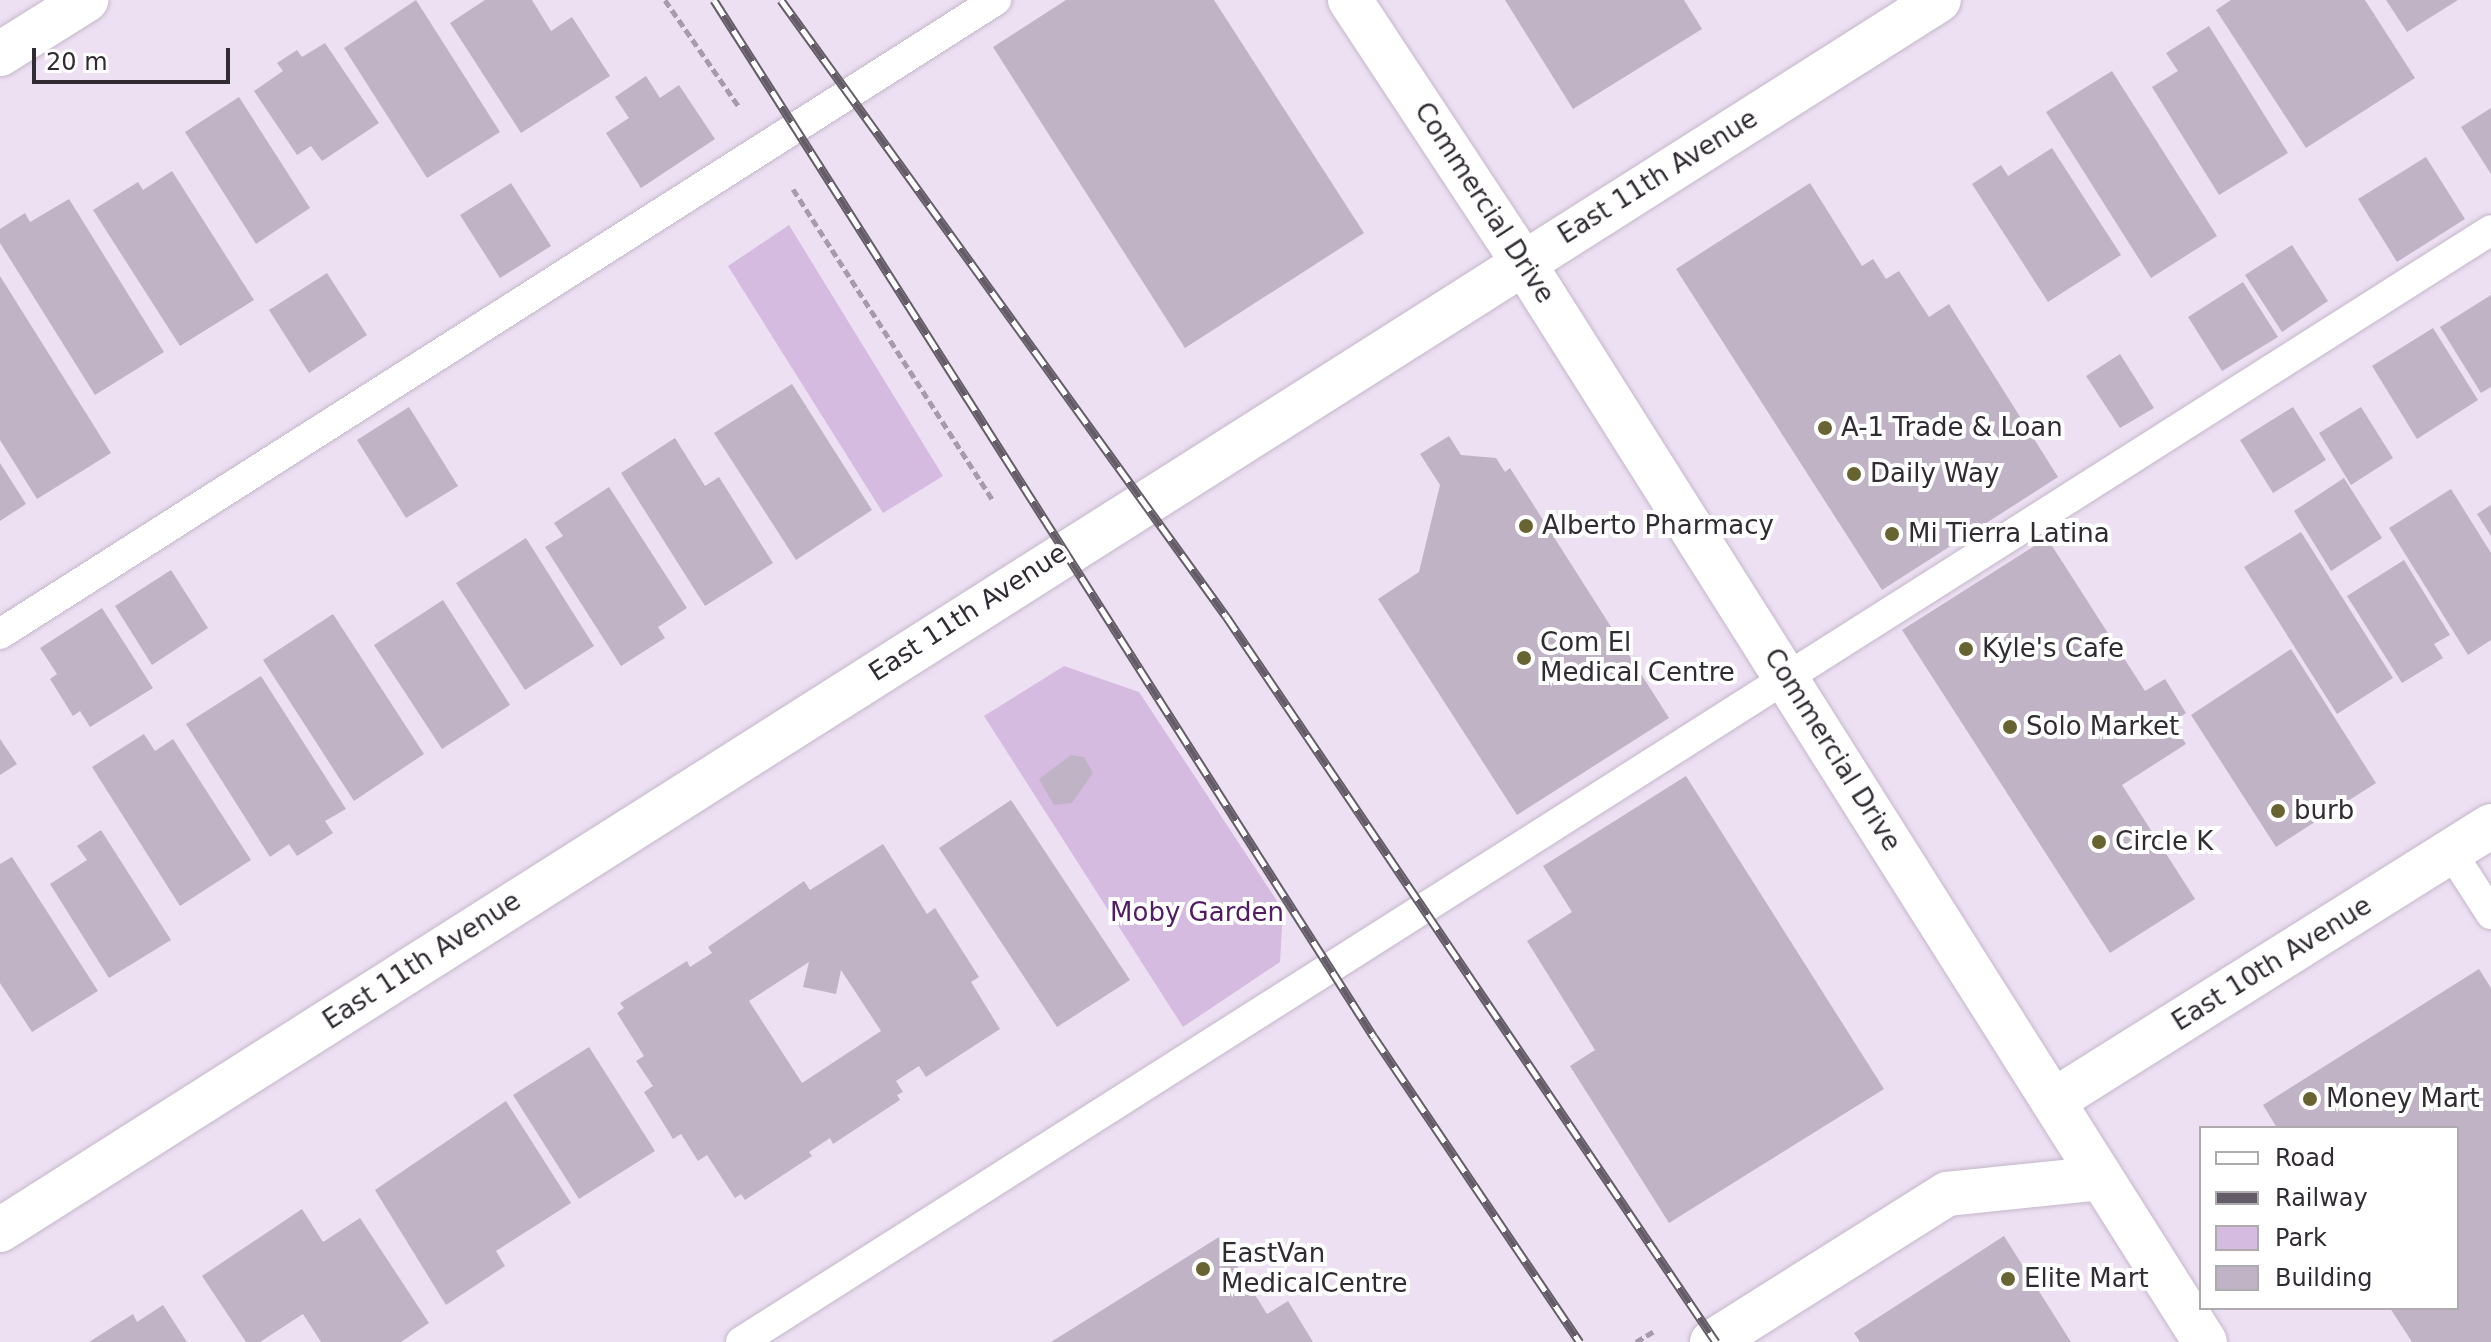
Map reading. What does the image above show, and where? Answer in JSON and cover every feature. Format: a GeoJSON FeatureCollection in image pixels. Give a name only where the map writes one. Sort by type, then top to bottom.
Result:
{"type":"FeatureCollection","features":[{"type":"Feature","properties":{"kind":"street"},"geometry":{"type":"LineString","coordinates":[[0,54],[86,0]]}},
{"type":"Feature","properties":{"kind":"street","name":"Commercial Drive"},"geometry":{"type":"LineString","coordinates":[[1350,0],[1523,262],[2205,1342]]}},
{"type":"Feature","properties":{"kind":"street","name":"East 11th Avenue"},"geometry":{"type":"LineString","coordinates":[[0,1230],[1939,0]]}},
{"type":"Feature","properties":{"kind":"street","name":"East 10th Avenue"},"geometry":{"type":"LineString","coordinates":[[2053,1101],[2491,826]]}},
{"type":"Feature","properties":{"kind":"street"},"geometry":{"type":"LineString","coordinates":[[1712,1342],[1947,1194],[2101,1178]]}},
{"type":"Feature","properties":{"kind":"lane"},"geometry":{"type":"LineString","coordinates":[[0,634],[996,0]]}},
{"type":"Feature","properties":{"kind":"lane"},"geometry":{"type":"LineString","coordinates":[[741,1342],[2491,230]]}},
{"type":"Feature","properties":{"kind":"lane"},"geometry":{"type":"LineString","coordinates":[[2451,852],[2491,914]]}},
{"type":"Feature","properties":{"kind":"path"},"geometry":{"type":"LineString","coordinates":[[665,0],[766,147],[993,501]]}},
{"type":"Feature","properties":{"kind":"green space"},"geometry":{"type":"Polygon","coordinates":[[[789,225],[943,476],[883,513],[728,266],[789,225]]]}},
{"type":"Feature","properties":{"kind":"green space","name":"Moby Garden"},"geometry":{"type":"Polygon","coordinates":[[[1064,666],[1139,692],[1283,910],[1280,962],[1183,1027],[984,716],[1064,666]]]}},
{"type":"Feature","properties":{"kind":"building"},"geometry":{"type":"Polygon","coordinates":[[[416,0],[500,132],[427,178],[344,48],[416,0]]]}},
{"type":"Feature","properties":{"kind":"building"},"geometry":{"type":"Polygon","coordinates":[[[485,0],[532,0],[551,31],[572,17],[610,76],[521,133],[450,23],[485,0]]]}},
{"type":"Feature","properties":{"kind":"building"},"geometry":{"type":"Polygon","coordinates":[[[1066,0],[1214,0],[1364,233],[1185,348],[993,47],[1066,0]]]}},
{"type":"Feature","properties":{"kind":"building"},"geometry":{"type":"Polygon","coordinates":[[[1505,0],[1684,0],[1702,29],[1573,109],[1505,0]]]}},
{"type":"Feature","properties":{"kind":"building"},"geometry":{"type":"Polygon","coordinates":[[[2231,0],[2365,0],[2415,78],[2306,148],[2216,10],[2231,0]]]}},
{"type":"Feature","properties":{"kind":"building"},"geometry":{"type":"Polygon","coordinates":[[[2386,0],[2458,0],[2407,32],[2386,0]]]}},
{"type":"Feature","properties":{"kind":"building"},"geometry":{"type":"Polygon","coordinates":[[[2209,26],[2288,153],[2219,195],[2152,87],[2178,71],[2166,53],[2209,26]]]}},
{"type":"Feature","properties":{"kind":"building"},"geometry":{"type":"Polygon","coordinates":[[[325,43],[379,123],[322,161],[311,146],[297,155],[254,91],[283,71],[277,63],[297,50],[302,57],[325,43]]]}},
{"type":"Feature","properties":{"kind":"building"},"geometry":{"type":"Polygon","coordinates":[[[2112,71],[2217,236],[2151,278],[2046,112],[2112,71]]]}},
{"type":"Feature","properties":{"kind":"building"},"geometry":{"type":"Polygon","coordinates":[[[646,76],[660,98],[679,85],[715,139],[641,188],[606,133],[629,118],[615,97],[646,76]]]}},
{"type":"Feature","properties":{"kind":"building"},"geometry":{"type":"Polygon","coordinates":[[[239,97],[310,208],[256,244],[185,132],[239,97]]]}},
{"type":"Feature","properties":{"kind":"building"},"geometry":{"type":"Polygon","coordinates":[[[2491,108],[2491,174],[2461,127],[2491,108]]]}},
{"type":"Feature","properties":{"kind":"building"},"geometry":{"type":"Polygon","coordinates":[[[2052,148],[2121,255],[2048,302],[1972,184],[2001,165],[2008,176],[2052,148]]]}},
{"type":"Feature","properties":{"kind":"building"},"geometry":{"type":"Polygon","coordinates":[[[2426,157],[2465,219],[2397,262],[2358,199],[2426,157]]]}},
{"type":"Feature","properties":{"kind":"building"},"geometry":{"type":"Polygon","coordinates":[[[172,171],[254,300],[180,346],[93,210],[138,182],[143,190],[172,171]]]}},
{"type":"Feature","properties":{"kind":"building"},"geometry":{"type":"Polygon","coordinates":[[[511,183],[551,246],[500,278],[460,215],[511,183]]]}},
{"type":"Feature","properties":{"kind":"building"},"geometry":{"type":"Polygon","coordinates":[[[1810,183],[1862,266],[1873,259],[1886,279],[1899,271],[1929,317],[1949,304],[2058,477],[1882,590],[1676,269],[1810,183]]]}},
{"type":"Feature","properties":{"kind":"building"},"geometry":{"type":"Polygon","coordinates":[[[69,199],[164,352],[95,395],[0,243],[0,229],[25,213],[30,222],[69,199]]]}},
{"type":"Feature","properties":{"kind":"building"},"geometry":{"type":"Polygon","coordinates":[[[2292,245],[2328,301],[2282,332],[2245,275],[2292,245]]]}},
{"type":"Feature","properties":{"kind":"building"},"geometry":{"type":"Polygon","coordinates":[[[327,273],[367,335],[309,373],[269,310],[327,273]]]}},
{"type":"Feature","properties":{"kind":"building"},"geometry":{"type":"Polygon","coordinates":[[[0,276],[111,453],[37,499],[0,440],[0,276]]]}},
{"type":"Feature","properties":{"kind":"building"},"geometry":{"type":"Polygon","coordinates":[[[2243,282],[2278,337],[2222,371],[2188,317],[2243,282]]]}},
{"type":"Feature","properties":{"kind":"building"},"geometry":{"type":"Polygon","coordinates":[[[2491,295],[2491,387],[2481,393],[2440,327],[2491,295]]]}},
{"type":"Feature","properties":{"kind":"building"},"geometry":{"type":"Polygon","coordinates":[[[2433,328],[2478,400],[2417,439],[2372,366],[2433,328]]]}},
{"type":"Feature","properties":{"kind":"building"},"geometry":{"type":"Polygon","coordinates":[[[2120,354],[2154,408],[2120,428],[2086,376],[2120,354]]]}},
{"type":"Feature","properties":{"kind":"building"},"geometry":{"type":"Polygon","coordinates":[[[792,384],[872,510],[796,560],[714,433],[792,384]]]}},
{"type":"Feature","properties":{"kind":"building"},"geometry":{"type":"Polygon","coordinates":[[[409,407],[458,486],[406,518],[357,440],[409,407]]]}},
{"type":"Feature","properties":{"kind":"building"},"geometry":{"type":"Polygon","coordinates":[[[2293,407],[2326,460],[2273,493],[2240,440],[2293,407]]]}},
{"type":"Feature","properties":{"kind":"building"},"geometry":{"type":"Polygon","coordinates":[[[2361,407],[2393,458],[2351,485],[2319,433],[2361,407]]]}},
{"type":"Feature","properties":{"kind":"building","name":"Com El Medical Centre"},"geometry":{"type":"Polygon","coordinates":[[[1449,436],[1461,455],[1496,458],[1505,472],[1510,468],[1669,718],[1517,815],[1378,599],[1419,572],[1440,485],[1420,454],[1449,436]]]}},
{"type":"Feature","properties":{"kind":"building"},"geometry":{"type":"Polygon","coordinates":[[[675,438],[705,486],[719,477],[773,563],[705,606],[621,473],[675,438]]]}},
{"type":"Feature","properties":{"kind":"building"},"geometry":{"type":"Polygon","coordinates":[[[0,463],[26,504],[0,521],[0,463]]]}},
{"type":"Feature","properties":{"kind":"building"},"geometry":{"type":"Polygon","coordinates":[[[2344,478],[2382,538],[2331,571],[2294,511],[2344,478]]]}},
{"type":"Feature","properties":{"kind":"building"},"geometry":{"type":"Polygon","coordinates":[[[609,487],[687,608],[658,627],[665,638],[621,666],[545,547],[563,536],[554,523],[609,487]]]}},
{"type":"Feature","properties":{"kind":"building"},"geometry":{"type":"Polygon","coordinates":[[[2451,489],[2491,553],[2491,640],[2468,655],[2389,528],[2451,489]]]}},
{"type":"Feature","properties":{"kind":"building"},"geometry":{"type":"Polygon","coordinates":[[[2491,505],[2491,536],[2477,514],[2491,505]]]}},
{"type":"Feature","properties":{"kind":"building"},"geometry":{"type":"Polygon","coordinates":[[[2301,532],[2393,678],[2337,714],[2244,567],[2301,532]]]}},
{"type":"Feature","properties":{"kind":"building"},"geometry":{"type":"Polygon","coordinates":[[[526,538],[594,646],[525,690],[456,583],[526,538]]]}},
{"type":"Feature","properties":{"kind":"building"},"geometry":{"type":"Polygon","coordinates":[[[2047,538],[2145,691],[2165,679],[2186,713],[2172,723],[2186,744],[2122,785],[2195,899],[2110,953],[1902,630],[2047,538]]]}},
{"type":"Feature","properties":{"kind":"building"},"geometry":{"type":"Polygon","coordinates":[[[2404,560],[2450,635],[2434,644],[2443,658],[2402,683],[2347,596],[2404,560]]]}},
{"type":"Feature","properties":{"kind":"building"},"geometry":{"type":"Polygon","coordinates":[[[171,570],[208,628],[152,665],[115,606],[171,570]]]}},
{"type":"Feature","properties":{"kind":"building"},"geometry":{"type":"Polygon","coordinates":[[[443,600],[510,705],[442,749],[374,645],[443,600]]]}},
{"type":"Feature","properties":{"kind":"building"},"geometry":{"type":"Polygon","coordinates":[[[102,608],[153,688],[90,727],[80,711],[73,716],[50,679],[57,674],[40,648],[102,608]]]}},
{"type":"Feature","properties":{"kind":"building"},"geometry":{"type":"Polygon","coordinates":[[[333,614],[424,754],[354,801],[263,660],[333,614]]]}},
{"type":"Feature","properties":{"kind":"building"},"geometry":{"type":"Polygon","coordinates":[[[2291,649],[2376,783],[2276,847],[2191,715],[2291,649]]]}},
{"type":"Feature","properties":{"kind":"building"},"geometry":{"type":"Polygon","coordinates":[[[261,676],[346,809],[325,821],[333,833],[297,856],[289,844],[270,857],[186,724],[261,676]]]}},
{"type":"Feature","properties":{"kind":"building"},"geometry":{"type":"Polygon","coordinates":[[[144,734],[155,751],[173,739],[251,860],[180,906],[92,767],[144,734]]]}},
{"type":"Feature","properties":{"kind":"building"},"geometry":{"type":"Polygon","coordinates":[[[0,739],[17,764],[0,775],[0,739]]]}},
{"type":"Feature","properties":{"kind":"building"},"geometry":{"type":"Polygon","coordinates":[[[1071,755],[1084,757],[1093,773],[1072,803],[1054,805],[1039,779],[1071,755]]]}},
{"type":"Feature","properties":{"kind":"building"},"geometry":{"type":"Polygon","coordinates":[[[1686,776],[1884,1089],[1669,1223],[1570,1066],[1595,1050],[1527,941],[1572,912],[1543,866],[1686,776]]]}},
{"type":"Feature","properties":{"kind":"building"},"geometry":{"type":"Polygon","coordinates":[[[1011,800],[1130,980],[1057,1027],[939,848],[1011,800]]]}},
{"type":"Feature","properties":{"kind":"building"},"geometry":{"type":"Polygon","coordinates":[[[101,830],[171,940],[109,978],[50,884],[87,860],[77,846],[101,830]]]}},
{"type":"Feature","properties":{"kind":"building"},"geometry":{"type":"Polygon","coordinates":[[[883,844],[927,914],[935,908],[979,977],[971,982],[1000,1029],[926,1077],[919,1066],[896,1081],[903,1092],[897,1095],[900,1100],[833,1144],[830,1138],[809,1152],[812,1156],[745,1200],[741,1194],[735,1198],[707,1155],[698,1161],[681,1134],[673,1139],[644,1092],[653,1086],[636,1061],[644,1056],[617,1013],[624,1008],[620,1003],[687,961],[690,967],[712,953],[708,947],[804,881],[810,890],[883,844]],[[809,962],[749,1001],[802,1083],[881,1031],[841,970],[836,994],[803,987],[809,962]]]}},
{"type":"Feature","properties":{"kind":"building"},"geometry":{"type":"Polygon","coordinates":[[[12,857],[98,991],[32,1032],[0,983],[0,864],[12,857]]]}},
{"type":"Feature","properties":{"kind":"building"},"geometry":{"type":"Polygon","coordinates":[[[2479,969],[2491,988],[2491,1342],[2412,1342],[2391,1310],[2459,1310],[2459,1126],[2276,1126],[2263,1105],[2479,969]]]}},
{"type":"Feature","properties":{"kind":"building"},"geometry":{"type":"Polygon","coordinates":[[[589,1047],[655,1151],[579,1199],[513,1095],[589,1047]]]}},
{"type":"Feature","properties":{"kind":"building"},"geometry":{"type":"Polygon","coordinates":[[[506,1101],[571,1203],[496,1251],[505,1266],[446,1305],[375,1190],[506,1101]]]}},
{"type":"Feature","properties":{"kind":"building"},"geometry":{"type":"Polygon","coordinates":[[[302,1209],[323,1242],[360,1218],[429,1323],[401,1342],[321,1342],[303,1314],[260,1342],[246,1342],[202,1276],[302,1209]]]}},
{"type":"Feature","properties":{"kind":"building"},"geometry":{"type":"Polygon","coordinates":[[[2004,1236],[2071,1342],[1860,1342],[1854,1333],[2004,1236]]]}},
{"type":"Feature","properties":{"kind":"building","name":"EastVan MedicalCentre"},"geometry":{"type":"Polygon","coordinates":[[[1219,1237],[1267,1314],[1288,1301],[1313,1342],[1051,1342],[1219,1237]]]}},
{"type":"Feature","properties":{"kind":"building"},"geometry":{"type":"Polygon","coordinates":[[[163,1305],[187,1342],[89,1342],[133,1314],[137,1322],[163,1305]]]}},
{"type":"Feature","properties":{"kind":"railway"},"geometry":{"type":"LineString","coordinates":[[714,0],[1374,1037],[1580,1342]]}},
{"type":"Feature","properties":{"kind":"railway"},"geometry":{"type":"LineString","coordinates":[[781,0],[1226,616],[1716,1342]]}},
{"type":"Feature","properties":{"kind":"place","name":"A-1 Trade & Loan"},"geometry":{"type":"Point","coordinates":[1825,428]}},
{"type":"Feature","properties":{"kind":"place","name":"Daily Way"},"geometry":{"type":"Point","coordinates":[1854,474]}},
{"type":"Feature","properties":{"kind":"place","name":"Alberto Pharmacy"},"geometry":{"type":"Point","coordinates":[1526,526]}},
{"type":"Feature","properties":{"kind":"place","name":"Mi Tierra Latina"},"geometry":{"type":"Point","coordinates":[1892,534]}},
{"type":"Feature","properties":{"kind":"place","name":"Kyle's Cafe"},"geometry":{"type":"Point","coordinates":[1966,649]}},
{"type":"Feature","properties":{"kind":"place","name":"Com El Medical Centre"},"geometry":{"type":"Point","coordinates":[1524,658]}},
{"type":"Feature","properties":{"kind":"place","name":"Solo Market"},"geometry":{"type":"Point","coordinates":[2010,727]}},
{"type":"Feature","properties":{"kind":"place","name":"burb"},"geometry":{"type":"Point","coordinates":[2278,811]}},
{"type":"Feature","properties":{"kind":"place","name":"Circle K"},"geometry":{"type":"Point","coordinates":[2099,842]}},
{"type":"Feature","properties":{"kind":"place","name":"Money Mart"},"geometry":{"type":"Point","coordinates":[2310,1099]}},
{"type":"Feature","properties":{"kind":"place","name":"EastVan MedicalCentre"},"geometry":{"type":"Point","coordinates":[1203,1269]}},
{"type":"Feature","properties":{"kind":"place","name":"Elite Mart"},"geometry":{"type":"Point","coordinates":[2008,1279]}}]}
